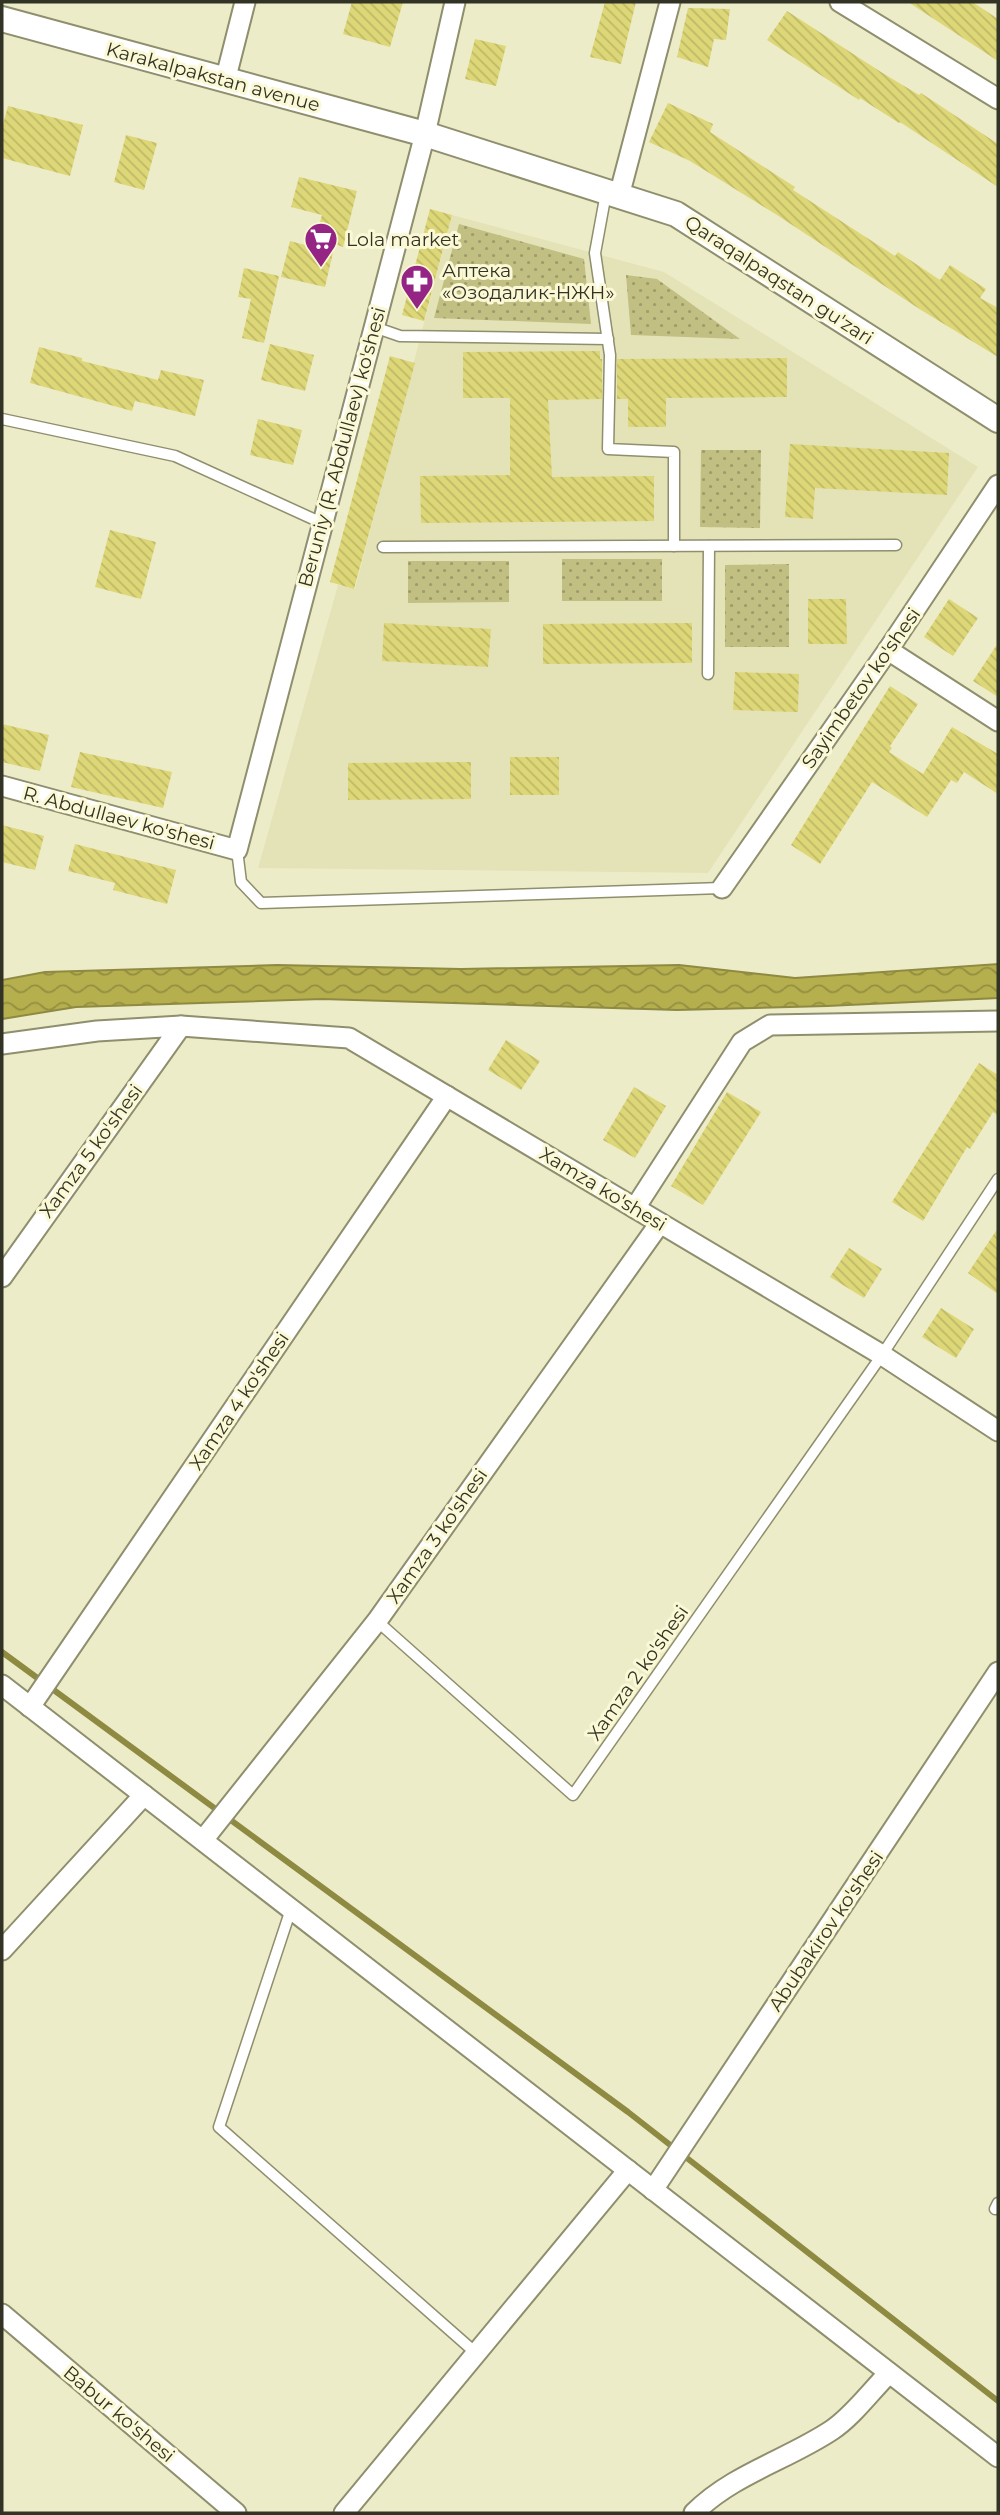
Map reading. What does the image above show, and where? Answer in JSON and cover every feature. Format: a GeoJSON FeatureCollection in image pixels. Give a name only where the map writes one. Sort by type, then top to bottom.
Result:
{"type":"FeatureCollection","features":[{"type":"Feature","properties":{"kind":"street"},"geometry":{"type":"LineString","coordinates":[[225,80],[245,2]]}},
{"type":"Feature","properties":{"kind":"street","name":"Beruniy (R. Abdullaev) ko'shesi"},"geometry":{"type":"LineString","coordinates":[[237,850],[425,134],[455,2]]}},
{"type":"Feature","properties":{"kind":"street"},"geometry":{"type":"LineString","coordinates":[[612,195],[670,2]]}},
{"type":"Feature","properties":{"kind":"street"},"geometry":{"type":"LineString","coordinates":[[840,2],[998,99]]}},
{"type":"Feature","properties":{"kind":"street","name":"Karakalpakstan avenue"},"geometry":{"type":"LineString","coordinates":[[2,19],[425,134]]}},
{"type":"Feature","properties":{"kind":"street","name":"Qaraqalpaqstan gu'zari"},"geometry":{"type":"LineString","coordinates":[[425,134],[676,214],[998,420]]}},
{"type":"Feature","properties":{"kind":"street","name":"Sayimbetov ko'shesi"},"geometry":{"type":"LineString","coordinates":[[722,888],[888,650],[998,485]]}},
{"type":"Feature","properties":{"kind":"street"},"geometry":{"type":"LineString","coordinates":[[888,650],[998,721]]}},
{"type":"Feature","properties":{"kind":"street","name":"R. Abdullaev ko'shesi"},"geometry":{"type":"LineString","coordinates":[[2,786],[237,850]]}},
{"type":"Feature","properties":{"kind":"street"},"geometry":{"type":"LineString","coordinates":[[635,1208],[742,1042],[770,1025],[998,1021]]}},
{"type":"Feature","properties":{"kind":"street","name":"Xamza ko'shesi"},"geometry":{"type":"LineString","coordinates":[[2,1044],[97,1031],[181,1026],[349,1038],[882,1355],[998,1431]]}},
{"type":"Feature","properties":{"kind":"street","name":"Xamza 5 ko'shesi"},"geometry":{"type":"LineString","coordinates":[[2,1277],[181,1026]]}},
{"type":"Feature","properties":{"kind":"street","name":"Xamza 4 ko'shesi"},"geometry":{"type":"LineString","coordinates":[[30,1707],[447,1096]]}},
{"type":"Feature","properties":{"kind":"street","name":"Xamza 3 ko'shesi"},"geometry":{"type":"LineString","coordinates":[[203,1840],[377,1621],[660,1223]]}},
{"type":"Feature","properties":{"kind":"street","name":"Abubakirov ko'shesi"},"geometry":{"type":"LineString","coordinates":[[653,2190],[998,1672]]}},
{"type":"Feature","properties":{"kind":"street"},"geometry":{"type":"LineString","coordinates":[[2,1685],[998,2457]]}},
{"type":"Feature","properties":{"kind":"street"},"geometry":{"type":"LineString","coordinates":[[2,1950],[144,1795]]}},
{"type":"Feature","properties":{"kind":"street"},"geometry":{"type":"LineString","coordinates":[[344,2513],[628,2170]]}},
{"type":"Feature","properties":{"kind":"street","name":"Babur ko'shesi"},"geometry":{"type":"LineString","coordinates":[[2,2314],[236,2513]]}},
{"type":"Feature","properties":{"kind":"street"},"geometry":{"type":"LineString","coordinates":[[694,2513],[728,2484],[792,2454],[835,2429],[889,2373]]}},
{"type":"Feature","properties":{"kind":"lane"},"geometry":{"type":"LineString","coordinates":[[612,195],[595,253],[610,355],[608,449],[674,452],[674,546]]}},
{"type":"Feature","properties":{"kind":"lane"},"geometry":{"type":"LineString","coordinates":[[374,327],[406,336],[608,339]]}},
{"type":"Feature","properties":{"kind":"lane"},"geometry":{"type":"LineString","coordinates":[[2,419],[175,456],[322,523]]}},
{"type":"Feature","properties":{"kind":"lane"},"geometry":{"type":"LineString","coordinates":[[383,547],[896,545]]}},
{"type":"Feature","properties":{"kind":"lane"},"geometry":{"type":"LineString","coordinates":[[708,674],[709,546]]}},
{"type":"Feature","properties":{"kind":"lane"},"geometry":{"type":"LineString","coordinates":[[237,850],[241,882],[261,903],[722,888]]}},
{"type":"Feature","properties":{"kind":"lane"},"geometry":{"type":"LineString","coordinates":[[882,1355],[998,1179]]}},
{"type":"Feature","properties":{"kind":"lane","name":"Xamza 2 ko'shesi"},"geometry":{"type":"LineString","coordinates":[[377,1621],[573,1795],[882,1355]]}},
{"type":"Feature","properties":{"kind":"lane"},"geometry":{"type":"LineString","coordinates":[[291,1909],[219,2127],[477,2354]]}},
{"type":"Feature","properties":{"kind":"shaded area"},"geometry":{"type":"Polygon","coordinates":[[[452,215],[664,272],[978,467],[708,873],[258,868],[338,585],[355,589],[452,215]]]}},
{"type":"Feature","properties":{"kind":"shaded area"},"geometry":{"type":"Polygon","coordinates":[[[459,224],[584,259],[591,324],[434,318],[459,224]]]}},
{"type":"Feature","properties":{"kind":"shaded area"},"geometry":{"type":"Polygon","coordinates":[[[626,275],[657,279],[740,339],[631,335],[626,275]]]}},
{"type":"Feature","properties":{"kind":"shaded area"},"geometry":{"type":"Polygon","coordinates":[[[701,450],[761,450],[760,528],[700,527],[701,450]]]}},
{"type":"Feature","properties":{"kind":"shaded area"},"geometry":{"type":"Polygon","coordinates":[[[562,559],[662,559],[662,601],[562,601],[562,559]]]}},
{"type":"Feature","properties":{"kind":"shaded area"},"geometry":{"type":"Polygon","coordinates":[[[408,561],[509,561],[509,602],[408,603],[408,561]]]}},
{"type":"Feature","properties":{"kind":"shaded area"},"geometry":{"type":"Polygon","coordinates":[[[789,564],[789,647],[725,647],[725,565],[789,564]]]}},
{"type":"Feature","properties":{"kind":"water"},"geometry":{"type":"Polygon","coordinates":[[[998,964],[998,998],[677,1010],[322,999],[76,1007],[2,1019],[2,980],[45,972],[277,965],[461,969],[679,965],[795,978],[998,964]]]}},
{"type":"Feature","properties":{"kind":"building"},"geometry":{"type":"Polygon","coordinates":[[[352,2],[403,2],[390,47],[343,34],[352,2]]]}},
{"type":"Feature","properties":{"kind":"building"},"geometry":{"type":"Polygon","coordinates":[[[605,2],[636,2],[621,64],[590,57],[605,2]]]}},
{"type":"Feature","properties":{"kind":"building"},"geometry":{"type":"Polygon","coordinates":[[[908,2],[972,2],[980,7],[998,19],[998,61],[908,2]]]}},
{"type":"Feature","properties":{"kind":"building"},"geometry":{"type":"Polygon","coordinates":[[[688,8],[730,9],[726,40],[714,39],[708,67],[677,57],[688,8]]]}},
{"type":"Feature","properties":{"kind":"building"},"geometry":{"type":"Polygon","coordinates":[[[787,11],[998,144],[998,187],[900,122],[860,98],[859,100],[767,40],[787,11]]]}},
{"type":"Feature","properties":{"kind":"building"},"geometry":{"type":"Polygon","coordinates":[[[475,39],[506,46],[496,86],[465,79],[475,39]]]}},
{"type":"Feature","properties":{"kind":"building"},"geometry":{"type":"Polygon","coordinates":[[[668,103],[713,124],[710,132],[895,256],[898,252],[940,280],[950,265],[986,289],[980,298],[998,308],[998,357],[690,161],[649,142],[668,103]]]}},
{"type":"Feature","properties":{"kind":"building"},"geometry":{"type":"Polygon","coordinates":[[[8,106],[83,125],[70,176],[2,158],[2,128],[8,106]]]}},
{"type":"Feature","properties":{"kind":"building"},"geometry":{"type":"Polygon","coordinates":[[[126,135],[157,143],[144,190],[114,182],[126,135]]]}},
{"type":"Feature","properties":{"kind":"building"},"geometry":{"type":"Polygon","coordinates":[[[299,177],[357,191],[343,247],[335,244],[325,287],[281,277],[290,241],[313,247],[322,215],[291,207],[299,177]]]}},
{"type":"Feature","properties":{"kind":"building"},"geometry":{"type":"Polygon","coordinates":[[[430,209],[452,215],[424,321],[402,315],[430,209]]]}},
{"type":"Feature","properties":{"kind":"building"},"geometry":{"type":"Polygon","coordinates":[[[244,268],[279,276],[264,343],[242,338],[251,299],[238,297],[244,268]]]}},
{"type":"Feature","properties":{"kind":"building"},"geometry":{"type":"Polygon","coordinates":[[[270,344],[314,355],[305,391],[261,380],[270,344]]]}},
{"type":"Feature","properties":{"kind":"building"},"geometry":{"type":"Polygon","coordinates":[[[39,347],[158,380],[161,370],[204,380],[195,416],[135,401],[132,411],[30,383],[39,347]]]}},
{"type":"Feature","properties":{"kind":"building"},"geometry":{"type":"Polygon","coordinates":[[[600,351],[602,399],[548,400],[552,477],[654,476],[654,521],[421,523],[420,476],[510,475],[510,398],[463,398],[463,352],[600,351]]]}},
{"type":"Feature","properties":{"kind":"building"},"geometry":{"type":"Polygon","coordinates":[[[390,356],[415,363],[354,589],[330,582],[390,356]]]}},
{"type":"Feature","properties":{"kind":"building"},"geometry":{"type":"Polygon","coordinates":[[[787,358],[787,397],[666,398],[666,427],[628,427],[628,399],[617,399],[617,359],[787,358]]]}},
{"type":"Feature","properties":{"kind":"building"},"geometry":{"type":"Polygon","coordinates":[[[258,419],[302,430],[293,465],[250,455],[258,419]]]}},
{"type":"Feature","properties":{"kind":"building"},"geometry":{"type":"Polygon","coordinates":[[[790,444],[949,453],[947,495],[815,488],[813,519],[785,517],[790,444]]]}},
{"type":"Feature","properties":{"kind":"building"},"geometry":{"type":"Polygon","coordinates":[[[110,530],[156,542],[141,599],[95,587],[110,530]]]}},
{"type":"Feature","properties":{"kind":"building"},"geometry":{"type":"Polygon","coordinates":[[[808,599],[846,599],[847,644],[808,644],[808,599]]]}},
{"type":"Feature","properties":{"kind":"building"},"geometry":{"type":"Polygon","coordinates":[[[949,599],[978,618],[953,656],[924,637],[949,599]]]}},
{"type":"Feature","properties":{"kind":"building"},"geometry":{"type":"Polygon","coordinates":[[[384,623],[491,629],[488,667],[382,661],[384,623]]]}},
{"type":"Feature","properties":{"kind":"building"},"geometry":{"type":"Polygon","coordinates":[[[692,623],[692,663],[543,664],[543,624],[692,623]]]}},
{"type":"Feature","properties":{"kind":"building"},"geometry":{"type":"Polygon","coordinates":[[[998,643],[998,697],[973,681],[998,643]]]}},
{"type":"Feature","properties":{"kind":"building"},"geometry":{"type":"Polygon","coordinates":[[[735,672],[799,674],[798,712],[733,710],[735,672]]]}},
{"type":"Feature","properties":{"kind":"building"},"geometry":{"type":"Polygon","coordinates":[[[890,686],[918,704],[890,746],[892,748],[889,752],[923,774],[952,727],[998,754],[998,794],[964,772],[957,783],[951,780],[927,817],[872,782],[820,864],[791,845],[890,686]]]}},
{"type":"Feature","properties":{"kind":"building"},"geometry":{"type":"Polygon","coordinates":[[[2,724],[49,735],[40,771],[2,762],[2,724]]]}},
{"type":"Feature","properties":{"kind":"building"},"geometry":{"type":"Polygon","coordinates":[[[80,752],[172,772],[163,808],[71,787],[80,752]]]}},
{"type":"Feature","properties":{"kind":"building"},"geometry":{"type":"Polygon","coordinates":[[[510,757],[559,757],[559,795],[510,795],[510,757]]]}},
{"type":"Feature","properties":{"kind":"building"},"geometry":{"type":"Polygon","coordinates":[[[471,762],[471,799],[348,800],[348,763],[471,762]]]}},
{"type":"Feature","properties":{"kind":"building"},"geometry":{"type":"Polygon","coordinates":[[[2,825],[44,836],[35,870],[2,862],[2,825]]]}},
{"type":"Feature","properties":{"kind":"building"},"geometry":{"type":"Polygon","coordinates":[[[75,844],[176,870],[167,904],[113,890],[115,883],[68,871],[75,844]]]}},
{"type":"Feature","properties":{"kind":"building"},"geometry":{"type":"Polygon","coordinates":[[[506,1040],[540,1061],[521,1090],[488,1070],[506,1040]]]}},
{"type":"Feature","properties":{"kind":"building"},"geometry":{"type":"Polygon","coordinates":[[[979,1063],[998,1075],[998,1116],[993,1112],[970,1149],[967,1147],[923,1221],[892,1202],[979,1063]]]}},
{"type":"Feature","properties":{"kind":"building"},"geometry":{"type":"Polygon","coordinates":[[[634,1087],[666,1106],[635,1158],[603,1140],[634,1087]]]}},
{"type":"Feature","properties":{"kind":"building"},"geometry":{"type":"Polygon","coordinates":[[[727,1092],[761,1112],[703,1205],[671,1186],[727,1092]]]}},
{"type":"Feature","properties":{"kind":"building"},"geometry":{"type":"Polygon","coordinates":[[[998,1228],[998,1294],[968,1273],[998,1228]]]}},
{"type":"Feature","properties":{"kind":"building"},"geometry":{"type":"Polygon","coordinates":[[[849,1248],[882,1269],[864,1298],[830,1277],[849,1248]]]}},
{"type":"Feature","properties":{"kind":"building"},"geometry":{"type":"Polygon","coordinates":[[[941,1308],[974,1329],[956,1358],[922,1337],[941,1308]]]}},
{"type":"Feature","properties":{"kind":"waterway"},"geometry":{"type":"LineString","coordinates":[[2,1652],[628,2112],[998,2401]]}},
{"type":"Feature","properties":{"kind":"place","name":"Lola market"},"geometry":{"type":"Point","coordinates":[321,269]}},
{"type":"Feature","properties":{"kind":"place","name":"Аптека «Озодалик-НЖН»"},"geometry":{"type":"Point","coordinates":[417,311]}}]}
